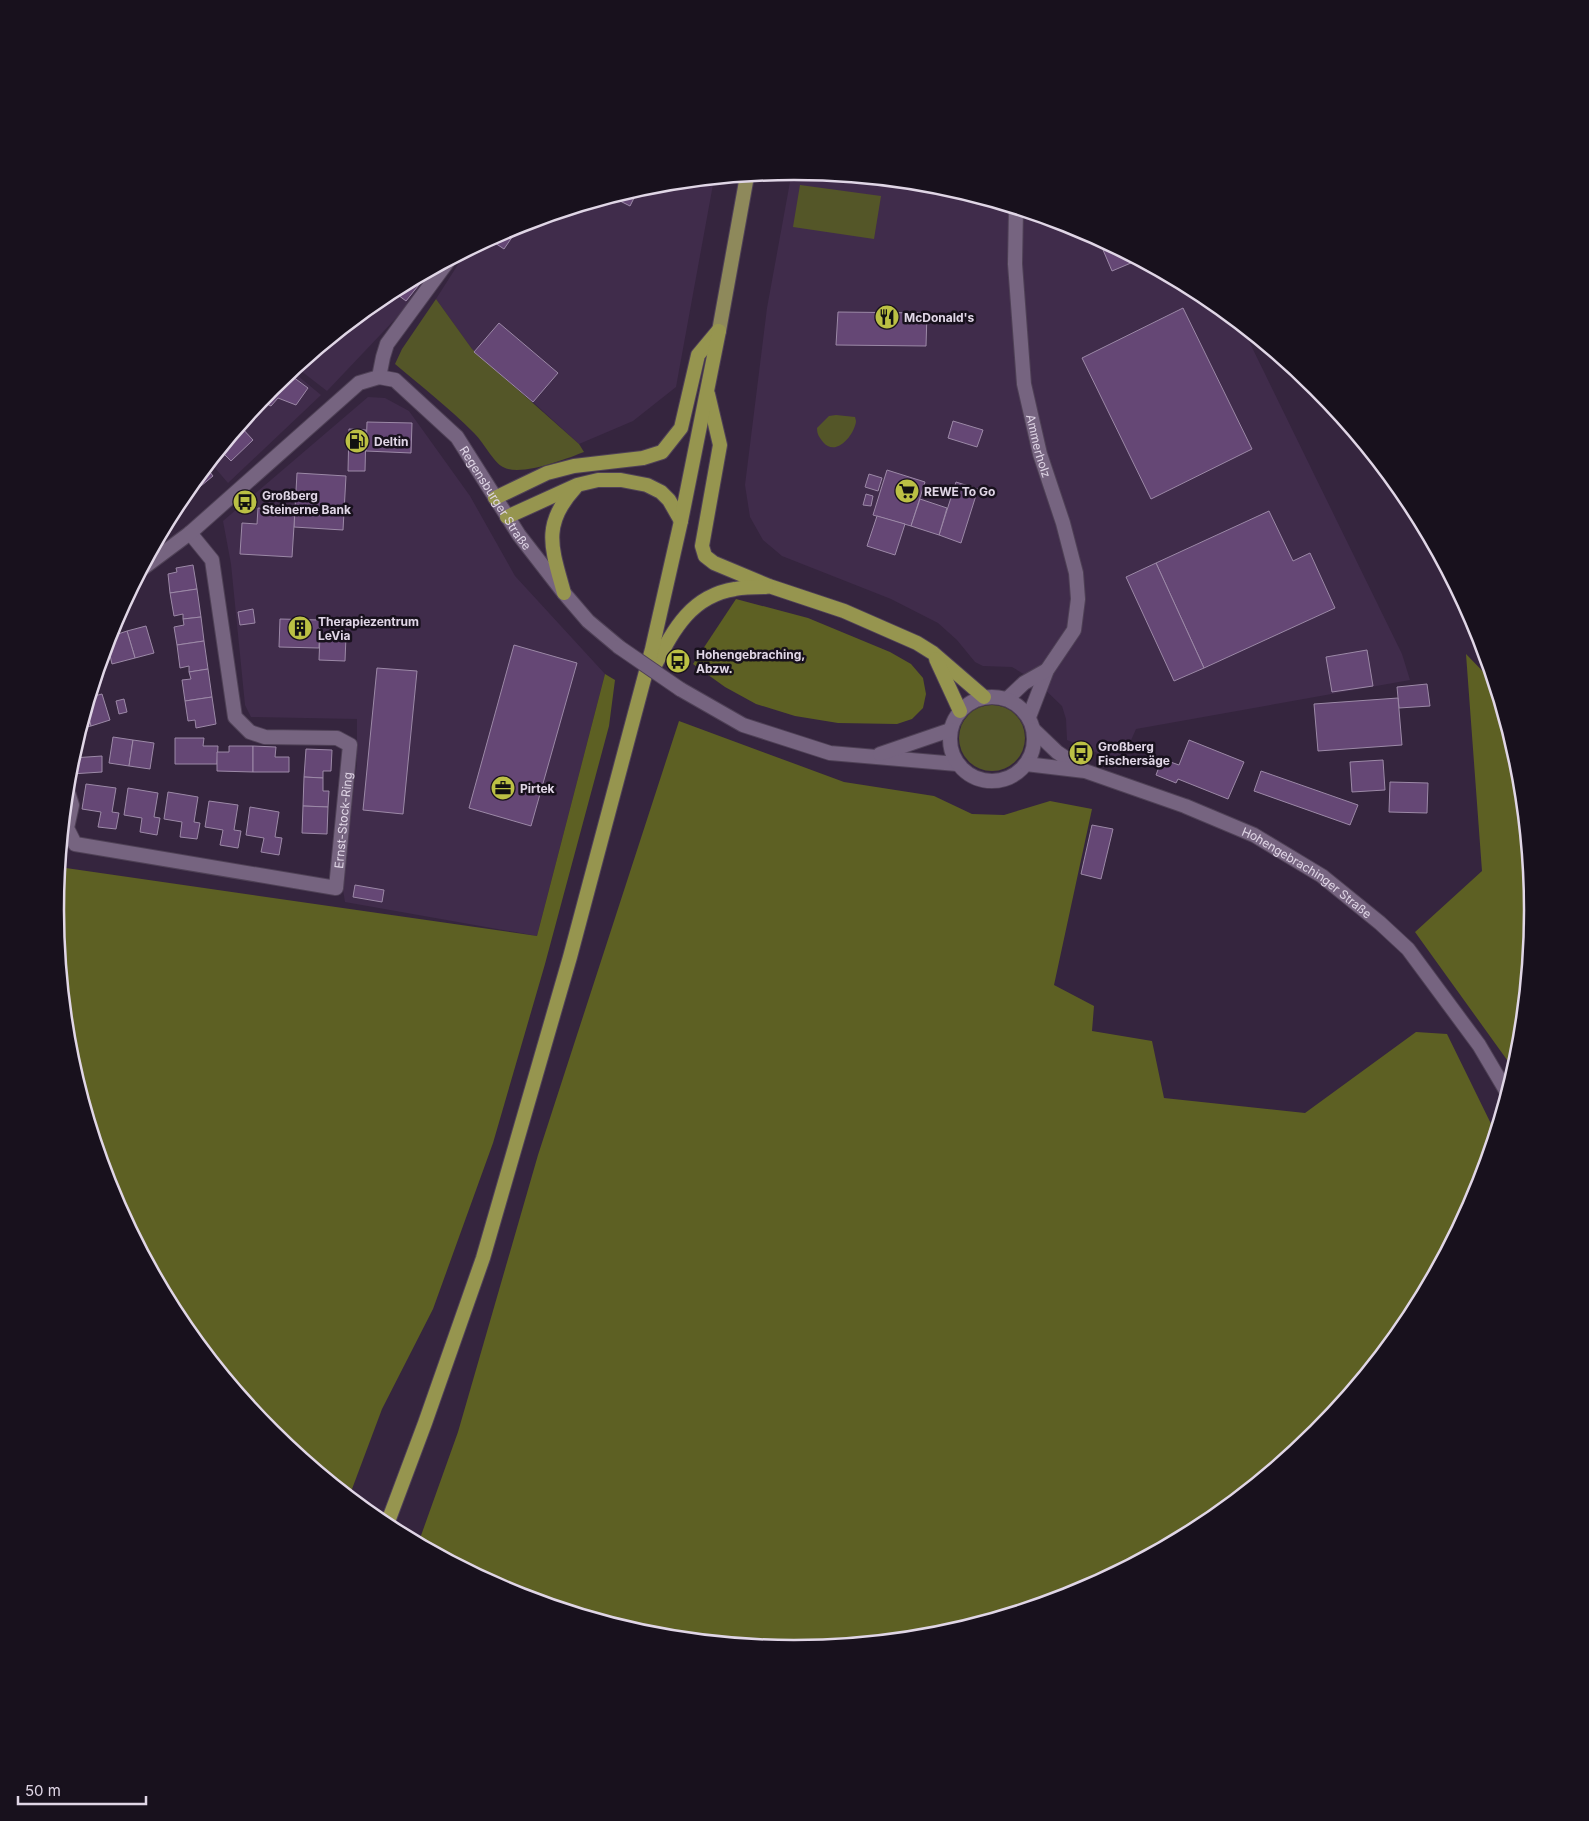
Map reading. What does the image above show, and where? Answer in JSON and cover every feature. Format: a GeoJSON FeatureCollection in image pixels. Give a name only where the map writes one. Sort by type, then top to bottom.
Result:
{"type":"FeatureCollection","features":[{"type":"Feature","properties":{"kind":"highway"},"geometry":{"type":"LineString","coordinates":[[389,1518],[425,1424],[483,1258],[570,957],[643,687],[681,521],[719,331]]}},
{"type":"Feature","properties":{"kind":"highway"},"geometry":{"type":"LineString","coordinates":[[495,498],[547,474],[574,466],[643,458],[662,452],[682,428],[698,355],[719,331]]}},
{"type":"Feature","properties":{"kind":"highway"},"geometry":{"type":"LineString","coordinates":[[707,391],[720,445],[702,546],[704,556],[714,564],[769,586],[844,611],[917,643],[984,697]]}},
{"type":"Feature","properties":{"kind":"highway"},"geometry":{"type":"LineString","coordinates":[[507,517],[577,485],[598,480],[622,480],[647,485],[661,492],[669,500],[681,521]]}},
{"type":"Feature","properties":{"kind":"highway"},"geometry":{"type":"LineString","coordinates":[[564,593],[552,548],[552,529],[557,512],[564,500],[577,485]]}},
{"type":"Feature","properties":{"kind":"highway"},"geometry":{"type":"LineString","coordinates":[[643,687],[667,642],[687,612],[709,597],[728,591],[769,586]]}},
{"type":"Feature","properties":{"kind":"highway"},"geometry":{"type":"LineString","coordinates":[[933,654],[960,711]]}},
{"type":"Feature","properties":{"kind":"main road"},"geometry":{"type":"LineString","coordinates":[[719,331],[746,181]]}},
{"type":"Feature","properties":{"kind":"street","name":"Ammerholz"},"geometry":{"type":"LineString","coordinates":[[1016,215],[1015,264],[1024,384],[1040,454],[1063,523],[1076,573],[1078,599],[1074,630],[1047,670],[1031,724]]}},
{"type":"Feature","properties":{"kind":"street"},"geometry":{"type":"LineString","coordinates":[[154,560],[190,533],[359,383],[379,377],[388,344],[441,271]]}},
{"type":"Feature","properties":{"kind":"street","name":"Regensburger Straße"},"geometry":{"type":"LineString","coordinates":[[379,377],[394,380],[457,437],[519,535],[588,621],[619,647],[680,689],[743,725],[830,753],[957,764]]}},
{"type":"Feature","properties":{"kind":"street","name":"Ernst-Stock-Ring"},"geometry":{"type":"LineString","coordinates":[[68,831],[75,844],[336,888],[350,745],[337,738],[265,737],[250,732],[235,717],[212,560],[190,533]]}},
{"type":"Feature","properties":{"kind":"street","name":"Ammerholz"},"geometry":{"type":"LineString","coordinates":[[1007,699],[1024,684],[1047,670]]}},
{"type":"Feature","properties":{"kind":"street"},"geometry":{"type":"LineString","coordinates":[[984,697],[1007,699],[1019,706],[1031,724],[1034,748],[1026,764],[1017,774],[1005,779],[992,781],[979,779],[967,773],[957,764],[952,753],[950,730],[960,711],[971,702],[984,697]]}},
{"type":"Feature","properties":{"kind":"street","name":"Hohengebrachinger Straße"},"geometry":{"type":"LineString","coordinates":[[1031,724],[1057,752],[1085,771]]}},
{"type":"Feature","properties":{"kind":"street","name":"Regensburger Straße"},"geometry":{"type":"LineString","coordinates":[[873,756],[950,730]]}},
{"type":"Feature","properties":{"kind":"street","name":"Hohengebrachinger Straße"},"geometry":{"type":"LineString","coordinates":[[1026,764],[1085,771],[1185,806],[1254,835],[1322,876],[1380,923],[1408,949],[1479,1044],[1503,1086]]}},
{"type":"Feature","properties":{"kind":"shaded area"},"geometry":{"type":"Polygon","coordinates":[[[790,180],[842,181],[890,186],[984,205],[1074,235],[1118,255],[1160,278],[1200,303],[1247,338],[1402,654],[1410,680],[1136,729],[1121,763],[1067,740],[1066,719],[1062,706],[1037,682],[1012,667],[983,666],[975,662],[957,640],[938,623],[891,599],[782,556],[763,540],[750,517],[745,485],[767,308],[790,180]]]}},
{"type":"Feature","properties":{"kind":"shaded area"},"geometry":{"type":"Polygon","coordinates":[[[713,185],[676,387],[633,421],[579,444],[474,352],[436,299],[460,261],[515,235],[605,205],[652,194],[713,185]]]}},
{"type":"Feature","properties":{"kind":"shaded area"},"geometry":{"type":"Polygon","coordinates":[[[426,280],[400,314],[327,391],[302,372],[350,331],[426,280]]]}},
{"type":"Feature","properties":{"kind":"shaded area"},"geometry":{"type":"Polygon","coordinates":[[[298,376],[321,395],[228,483],[214,467],[245,429],[278,394],[298,376]]]}},
{"type":"Feature","properties":{"kind":"shaded area"},"geometry":{"type":"Polygon","coordinates":[[[368,397],[385,398],[409,411],[470,496],[515,576],[605,674],[537,936],[345,902],[342,884],[357,763],[357,719],[251,717],[245,705],[231,564],[223,521],[368,397]]]}},
{"type":"Feature","properties":{"kind":"green space"},"geometry":{"type":"Polygon","coordinates":[[[800,185],[881,196],[874,239],[793,227],[800,185]]]}},
{"type":"Feature","properties":{"kind":"green space"},"geometry":{"type":"Polygon","coordinates":[[[436,299],[472,349],[579,444],[584,452],[543,466],[520,470],[511,470],[503,467],[499,465],[477,436],[464,423],[395,364],[402,349],[436,299]]]}},
{"type":"Feature","properties":{"kind":"green space"},"geometry":{"type":"Polygon","coordinates":[[[829,416],[855,417],[856,421],[849,438],[839,446],[834,447],[828,446],[823,442],[817,432],[817,428],[829,416]]]}},
{"type":"Feature","properties":{"kind":"green space"},"geometry":{"type":"Polygon","coordinates":[[[736,599],[808,618],[890,652],[911,664],[923,678],[926,694],[923,708],[912,719],[897,724],[838,723],[795,716],[756,704],[725,687],[693,664],[736,599]]]}},
{"type":"Feature","properties":{"kind":"green space"},"geometry":{"type":"Polygon","coordinates":[[[1466,654],[1486,676],[1500,721],[1519,815],[1524,863],[1524,958],[1519,1006],[1509,1062],[1415,932],[1482,871],[1466,654]]]}},
{"type":"Feature","properties":{"kind":"green space"},"geometry":{"type":"Polygon","coordinates":[[[605,674],[615,680],[609,726],[545,964],[493,1143],[433,1309],[382,1409],[351,1491],[313,1460],[245,1392],[187,1316],[139,1234],[119,1190],[103,1145],[89,1100],[78,1053],[70,1006],[65,958],[65,868],[537,936],[605,674]]]}},
{"type":"Feature","properties":{"kind":"green space"},"geometry":{"type":"Polygon","coordinates":[[[992,705],[1005,708],[1015,715],[1022,725],[1025,738],[1022,751],[1015,761],[1005,768],[992,771],[979,768],[969,761],[962,751],[959,738],[962,725],[969,715],[979,708],[992,705]]]}},
{"type":"Feature","properties":{"kind":"green space"},"geometry":{"type":"Polygon","coordinates":[[[679,721],[844,782],[934,796],[972,814],[1004,815],[1050,801],[1092,809],[1054,985],[1094,1006],[1092,1031],[1152,1041],[1164,1098],[1305,1113],[1416,1032],[1447,1034],[1492,1126],[1470,1190],[1450,1234],[1402,1316],[1344,1392],[1276,1460],[1239,1490],[1200,1518],[1160,1543],[1118,1566],[1074,1586],[984,1616],[937,1627],[890,1635],[842,1640],[747,1640],[699,1635],[605,1616],[515,1586],[471,1566],[420,1538],[458,1432],[538,1155],[679,721]]]}},
{"type":"Feature","properties":{"kind":"building"},"geometry":{"type":"Polygon","coordinates":[[[634,198],[630,206],[621,201],[634,198]]]}},
{"type":"Feature","properties":{"kind":"building"},"geometry":{"type":"Polygon","coordinates":[[[513,236],[504,249],[496,244],[513,236]]]}},
{"type":"Feature","properties":{"kind":"building"},"geometry":{"type":"Polygon","coordinates":[[[1102,248],[1132,263],[1112,271],[1102,248]]]}},
{"type":"Feature","properties":{"kind":"building"},"geometry":{"type":"Polygon","coordinates":[[[420,284],[406,301],[400,296],[420,284]]]}},
{"type":"Feature","properties":{"kind":"building"},"geometry":{"type":"Polygon","coordinates":[[[1183,308],[1252,449],[1151,499],[1082,358],[1183,308]]]}},
{"type":"Feature","properties":{"kind":"building"},"geometry":{"type":"Polygon","coordinates":[[[838,312],[927,313],[926,346],[836,345],[838,312]]]}},
{"type":"Feature","properties":{"kind":"building"},"geometry":{"type":"Polygon","coordinates":[[[499,323],[558,373],[533,402],[474,352],[499,323]]]}},
{"type":"Feature","properties":{"kind":"building"},"geometry":{"type":"Polygon","coordinates":[[[295,378],[308,388],[296,405],[278,398],[271,406],[268,405],[295,378]]]}},
{"type":"Feature","properties":{"kind":"building"},"geometry":{"type":"Polygon","coordinates":[[[953,421],[983,430],[977,447],[948,438],[953,421]]]}},
{"type":"Feature","properties":{"kind":"building"},"geometry":{"type":"Polygon","coordinates":[[[367,422],[412,423],[411,453],[366,451],[367,422]]]}},
{"type":"Feature","properties":{"kind":"building","name":"Deltin"},"geometry":{"type":"Polygon","coordinates":[[[349,429],[366,430],[365,471],[348,471],[349,429]]]}},
{"type":"Feature","properties":{"kind":"building"},"geometry":{"type":"Polygon","coordinates":[[[244,430],[253,440],[231,461],[224,454],[244,430]]]}},
{"type":"Feature","properties":{"kind":"building"},"geometry":{"type":"Polygon","coordinates":[[[887,470],[925,482],[911,526],[873,515],[887,470]]]}},
{"type":"Feature","properties":{"kind":"building"},"geometry":{"type":"Polygon","coordinates":[[[210,473],[213,476],[200,487],[210,473]]]}},
{"type":"Feature","properties":{"kind":"building"},"geometry":{"type":"Polygon","coordinates":[[[297,473],[346,476],[343,530],[294,527],[297,473]]]}},
{"type":"Feature","properties":{"kind":"building"},"geometry":{"type":"Polygon","coordinates":[[[869,474],[882,478],[878,491],[865,487],[869,474]]]}},
{"type":"Feature","properties":{"kind":"building"},"geometry":{"type":"Polygon","coordinates":[[[956,482],[978,489],[961,543],[939,535],[956,482]]]}},
{"type":"Feature","properties":{"kind":"building"},"geometry":{"type":"Polygon","coordinates":[[[866,494],[873,496],[871,506],[863,505],[866,494]]]}},
{"type":"Feature","properties":{"kind":"building"},"geometry":{"type":"Polygon","coordinates":[[[920,499],[947,508],[939,535],[911,526],[920,499]]]}},
{"type":"Feature","properties":{"kind":"building"},"geometry":{"type":"Polygon","coordinates":[[[258,508],[295,510],[292,557],[240,554],[242,523],[257,524],[258,508]]]}},
{"type":"Feature","properties":{"kind":"building"},"geometry":{"type":"Polygon","coordinates":[[[1269,511],[1293,561],[1310,553],[1335,608],[1204,668],[1156,563],[1269,511]]]}},
{"type":"Feature","properties":{"kind":"building"},"geometry":{"type":"Polygon","coordinates":[[[877,516],[905,524],[895,555],[867,546],[877,516]]]}},
{"type":"Feature","properties":{"kind":"building"},"geometry":{"type":"Polygon","coordinates":[[[1156,563],[1204,668],[1174,681],[1126,577],[1156,563]]]}},
{"type":"Feature","properties":{"kind":"building"},"geometry":{"type":"Polygon","coordinates":[[[193,565],[197,589],[170,593],[168,574],[177,572],[176,568],[193,565]]]}},
{"type":"Feature","properties":{"kind":"building"},"geometry":{"type":"Polygon","coordinates":[[[197,589],[201,617],[183,619],[183,614],[174,616],[170,593],[197,589]]]}},
{"type":"Feature","properties":{"kind":"building"},"geometry":{"type":"Polygon","coordinates":[[[253,609],[255,623],[240,625],[238,612],[253,609]]]}},
{"type":"Feature","properties":{"kind":"building"},"geometry":{"type":"Polygon","coordinates":[[[201,617],[204,641],[177,645],[174,627],[184,625],[183,619],[201,617]]]}},
{"type":"Feature","properties":{"kind":"building","name":"Therapiezentrum LeVia"},"geometry":{"type":"Polygon","coordinates":[[[280,619],[320,620],[319,648],[279,647],[280,619]]]}},
{"type":"Feature","properties":{"kind":"building"},"geometry":{"type":"Polygon","coordinates":[[[146,626],[154,653],[135,658],[127,631],[146,626]]]}},
{"type":"Feature","properties":{"kind":"building"},"geometry":{"type":"Polygon","coordinates":[[[127,631],[135,658],[112,664],[110,656],[118,634],[127,631]]]}},
{"type":"Feature","properties":{"kind":"building"},"geometry":{"type":"Polygon","coordinates":[[[320,635],[346,636],[345,661],[319,660],[320,635]]]}},
{"type":"Feature","properties":{"kind":"building"},"geometry":{"type":"Polygon","coordinates":[[[204,641],[208,669],[189,672],[189,666],[180,668],[177,645],[204,641]]]}},
{"type":"Feature","properties":{"kind":"building"},"geometry":{"type":"Polygon","coordinates":[[[514,645],[577,663],[531,826],[469,808],[514,645]]]}},
{"type":"Feature","properties":{"kind":"building"},"geometry":{"type":"Polygon","coordinates":[[[1367,650],[1373,686],[1332,692],[1326,657],[1367,650]]]}},
{"type":"Feature","properties":{"kind":"building"},"geometry":{"type":"Polygon","coordinates":[[[377,668],[417,671],[403,814],[363,810],[377,668]]]}},
{"type":"Feature","properties":{"kind":"building"},"geometry":{"type":"Polygon","coordinates":[[[208,669],[212,697],[185,701],[182,680],[191,679],[189,672],[208,669]]]}},
{"type":"Feature","properties":{"kind":"building"},"geometry":{"type":"Polygon","coordinates":[[[1427,684],[1430,706],[1399,708],[1397,687],[1427,684]]]}},
{"type":"Feature","properties":{"kind":"building"},"geometry":{"type":"Polygon","coordinates":[[[102,694],[110,720],[91,726],[89,720],[97,695],[102,694]]]}},
{"type":"Feature","properties":{"kind":"building"},"geometry":{"type":"Polygon","coordinates":[[[212,697],[216,724],[196,728],[195,720],[188,721],[185,701],[212,697]]]}},
{"type":"Feature","properties":{"kind":"building"},"geometry":{"type":"Polygon","coordinates":[[[1398,698],[1402,745],[1318,751],[1314,704],[1398,698]]]}},
{"type":"Feature","properties":{"kind":"building"},"geometry":{"type":"Polygon","coordinates":[[[124,699],[127,712],[119,714],[116,701],[124,699]]]}},
{"type":"Feature","properties":{"kind":"building"},"geometry":{"type":"Polygon","coordinates":[[[113,737],[133,740],[129,766],[109,763],[113,737]]]}},
{"type":"Feature","properties":{"kind":"building"},"geometry":{"type":"Polygon","coordinates":[[[175,738],[204,738],[203,746],[218,746],[217,764],[175,764],[175,738]]]}},
{"type":"Feature","properties":{"kind":"building"},"geometry":{"type":"Polygon","coordinates":[[[133,740],[154,743],[150,769],[129,766],[133,740]]]}},
{"type":"Feature","properties":{"kind":"building"},"geometry":{"type":"Polygon","coordinates":[[[1189,740],[1244,762],[1228,799],[1178,779],[1176,783],[1156,775],[1162,759],[1179,765],[1189,740]]]}},
{"type":"Feature","properties":{"kind":"building"},"geometry":{"type":"Polygon","coordinates":[[[229,746],[253,746],[253,772],[217,771],[217,752],[229,752],[229,746]]]}},
{"type":"Feature","properties":{"kind":"building"},"geometry":{"type":"Polygon","coordinates":[[[253,746],[276,747],[275,757],[289,757],[289,772],[253,772],[253,746]]]}},
{"type":"Feature","properties":{"kind":"building"},"geometry":{"type":"Polygon","coordinates":[[[306,749],[332,750],[331,771],[323,771],[323,778],[304,777],[306,749]]]}},
{"type":"Feature","properties":{"kind":"building"},"geometry":{"type":"Polygon","coordinates":[[[102,756],[102,772],[77,774],[80,757],[102,756]]]}},
{"type":"Feature","properties":{"kind":"building"},"geometry":{"type":"Polygon","coordinates":[[[1383,760],[1385,790],[1352,792],[1350,762],[1383,760]]]}},
{"type":"Feature","properties":{"kind":"building"},"geometry":{"type":"Polygon","coordinates":[[[1261,771],[1358,805],[1350,825],[1254,791],[1261,771]]]}},
{"type":"Feature","properties":{"kind":"building"},"geometry":{"type":"Polygon","coordinates":[[[304,777],[323,778],[323,791],[329,791],[328,807],[303,806],[304,777]]]}},
{"type":"Feature","properties":{"kind":"building"},"geometry":{"type":"Polygon","coordinates":[[[1390,782],[1428,783],[1427,813],[1389,812],[1390,782]]]}},
{"type":"Feature","properties":{"kind":"building"},"geometry":{"type":"Polygon","coordinates":[[[86,784],[116,788],[112,812],[119,813],[116,829],[98,827],[101,812],[82,809],[86,784]]]}},
{"type":"Feature","properties":{"kind":"building"},"geometry":{"type":"Polygon","coordinates":[[[128,788],[158,793],[154,817],[160,818],[157,835],[140,832],[142,818],[124,815],[128,788]]]}},
{"type":"Feature","properties":{"kind":"building"},"geometry":{"type":"Polygon","coordinates":[[[168,792],[198,797],[194,822],[200,823],[197,839],[180,837],[182,822],[164,819],[168,792]]]}},
{"type":"Feature","properties":{"kind":"building"},"geometry":{"type":"Polygon","coordinates":[[[209,801],[238,805],[234,830],[241,831],[238,848],[220,845],[223,830],[205,827],[209,801]]]}},
{"type":"Feature","properties":{"kind":"building"},"geometry":{"type":"Polygon","coordinates":[[[303,806],[328,807],[327,834],[302,833],[303,806]]]}},
{"type":"Feature","properties":{"kind":"building"},"geometry":{"type":"Polygon","coordinates":[[[250,807],[279,812],[275,837],[282,838],[279,855],[261,852],[264,838],[246,835],[250,807]]]}},
{"type":"Feature","properties":{"kind":"building"},"geometry":{"type":"Polygon","coordinates":[[[1092,825],[1113,829],[1101,879],[1081,874],[1092,825]]]}},
{"type":"Feature","properties":{"kind":"building"},"geometry":{"type":"Polygon","coordinates":[[[355,885],[384,890],[382,902],[353,897],[355,885]]]}},
{"type":"Feature","properties":{"kind":"place","name":"McDonald's"},"geometry":{"type":"Point","coordinates":[887,317]}},
{"type":"Feature","properties":{"kind":"place","name":"Deltin"},"geometry":{"type":"Point","coordinates":[357,441]}},
{"type":"Feature","properties":{"kind":"place","name":"REWE To Go"},"geometry":{"type":"Point","coordinates":[907,491]}},
{"type":"Feature","properties":{"kind":"place","name":"Großberg Steinerne Bank"},"geometry":{"type":"Point","coordinates":[245,502]}},
{"type":"Feature","properties":{"kind":"place","name":"Therapiezentrum LeVia"},"geometry":{"type":"Point","coordinates":[300,628]}},
{"type":"Feature","properties":{"kind":"place","name":"Hohengebraching, Abzw."},"geometry":{"type":"Point","coordinates":[678,661]}},
{"type":"Feature","properties":{"kind":"place","name":"Großberg Fischersäge"},"geometry":{"type":"Point","coordinates":[1081,753]}},
{"type":"Feature","properties":{"kind":"place","name":"Pirtek"},"geometry":{"type":"Point","coordinates":[503,788]}}]}
